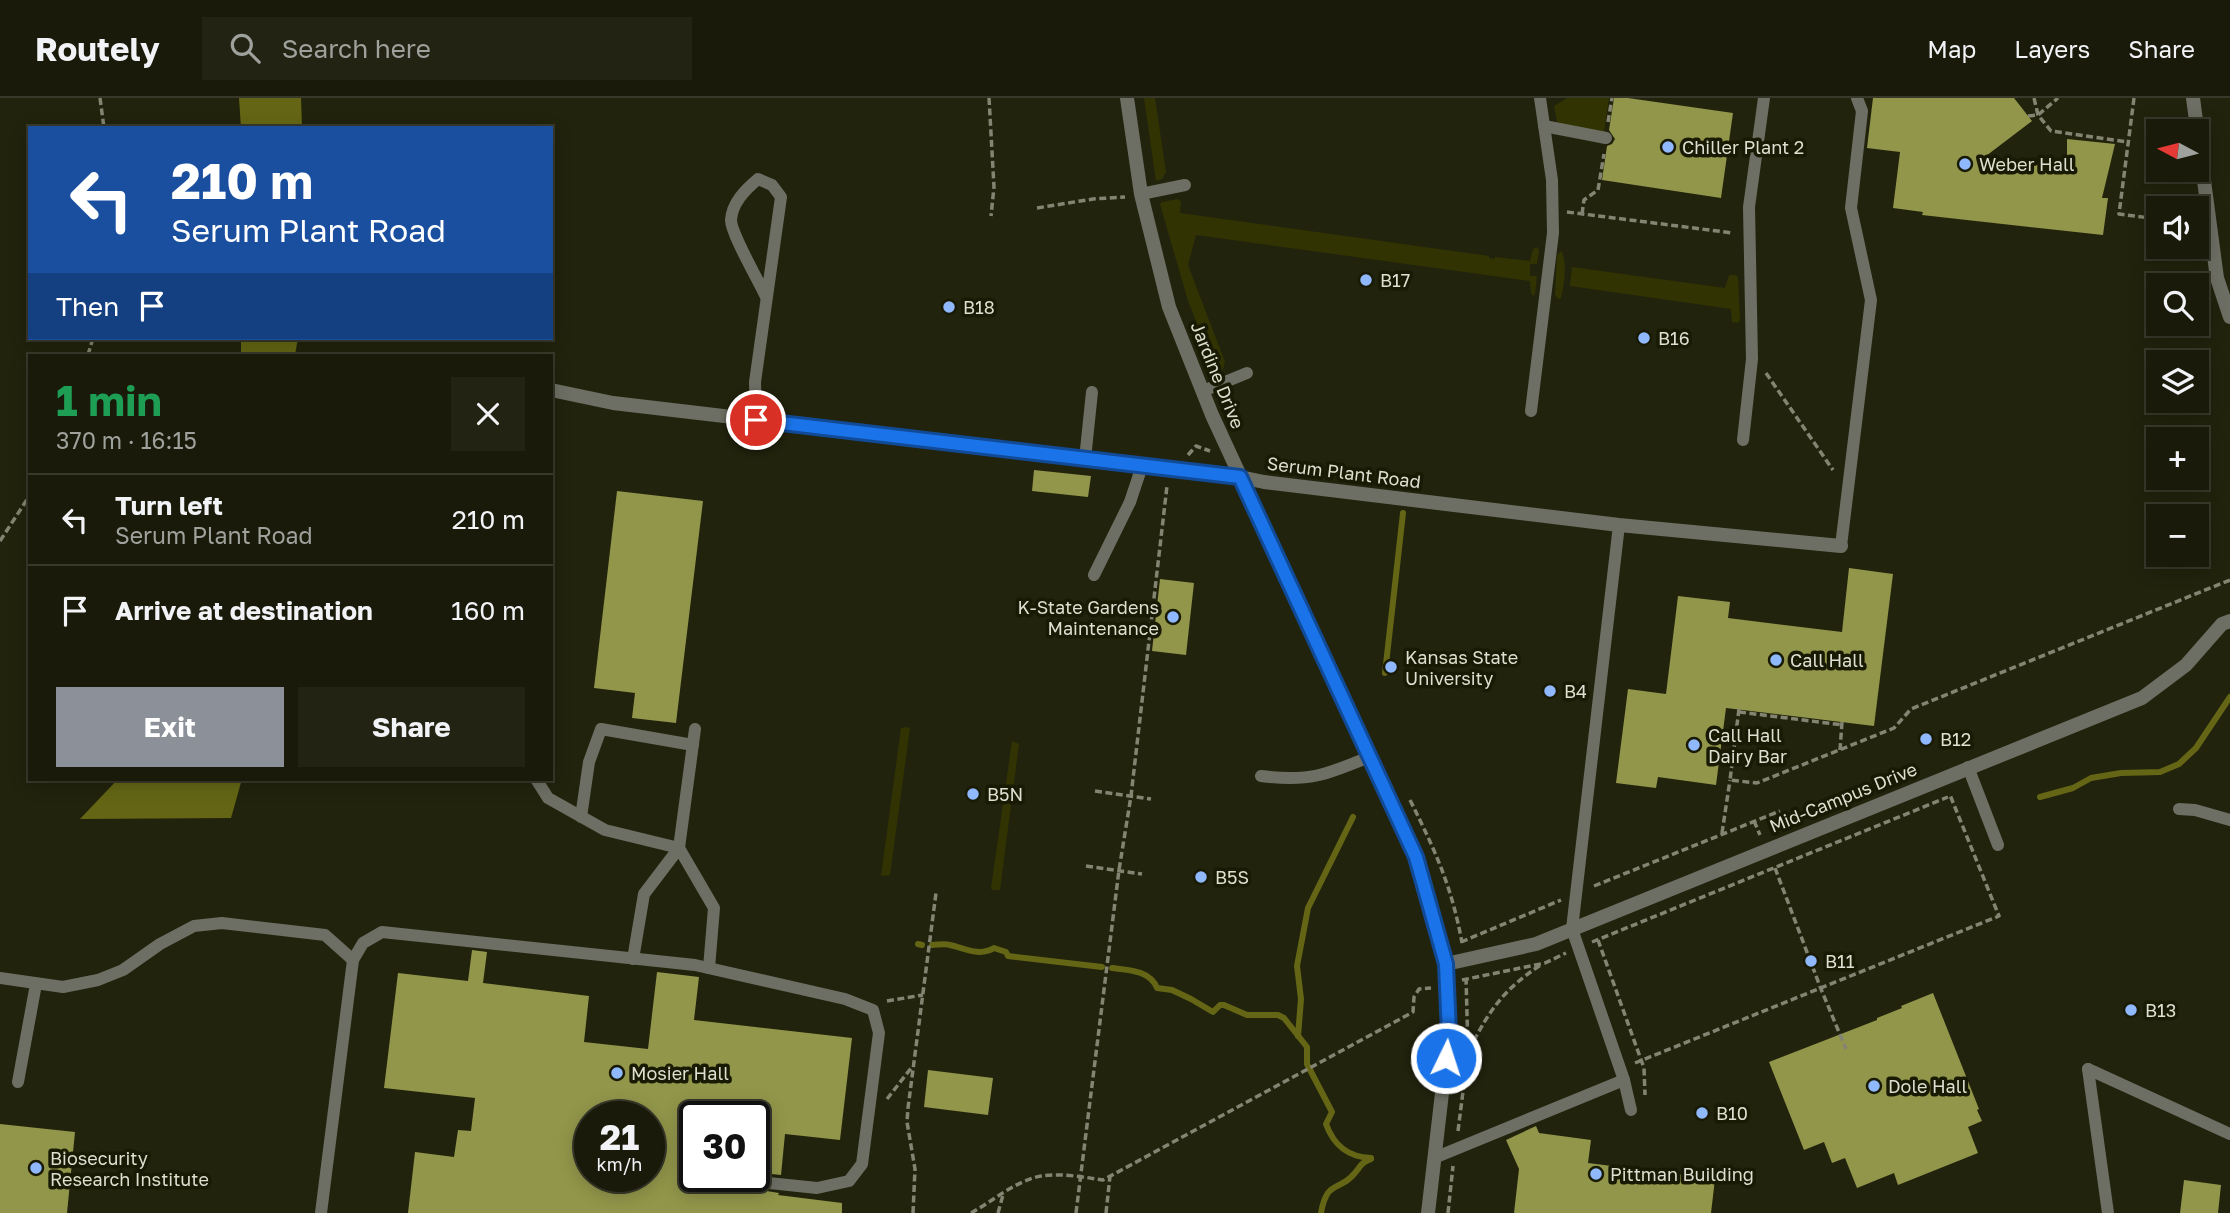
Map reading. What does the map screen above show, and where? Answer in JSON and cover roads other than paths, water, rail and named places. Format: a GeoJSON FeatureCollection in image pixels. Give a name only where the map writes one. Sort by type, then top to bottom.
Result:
{"type":"FeatureCollection","features":[{"type":"Feature","properties":{"kind":"street","name":"Jardine Drive"},"geometry":{"type":"LineString","coordinates":[[1127,98],[1140,194],[1169,307],[1240,477],[1416,857],[1446,964],[1449,1033],[1428,1213]]}},
{"type":"Feature","properties":{"kind":"street"},"geometry":{"type":"LineString","coordinates":[[2193,98],[2217,278],[2230,317]]}},
{"type":"Feature","properties":{"kind":"street","name":"Serum Plant Road"},"geometry":{"type":"LineString","coordinates":[[553,390],[613,403],[1240,477],[1277,484],[1619,526],[1842,546]]}},
{"type":"Feature","properties":{"kind":"street","name":"Mid-Campus Drive"},"geometry":{"type":"LineString","coordinates":[[1446,964],[1536,944],[2141,698],[2186,665],[2222,624],[2230,621]]}},
{"type":"Feature","properties":{"kind":"lane"},"geometry":{"type":"LineString","coordinates":[[1531,411],[1553,233],[1552,180],[1540,98]]}},
{"type":"Feature","properties":{"kind":"lane"},"geometry":{"type":"LineString","coordinates":[[1743,440],[1752,359],[1749,208],[1765,98]]}},
{"type":"Feature","properties":{"kind":"lane"},"geometry":{"type":"LineString","coordinates":[[1842,546],[1871,300],[1851,208],[1862,111],[1857,98]]}},
{"type":"Feature","properties":{"kind":"lane"},"geometry":{"type":"LineString","coordinates":[[1544,126],[1606,138]]}},
{"type":"Feature","properties":{"kind":"lane"},"geometry":{"type":"LineString","coordinates":[[756,420],[755,382],[781,197],[772,185],[758,179],[741,193],[731,221],[738,243],[766,297]]}},
{"type":"Feature","properties":{"kind":"lane"},"geometry":{"type":"LineString","coordinates":[[1140,194],[1185,185]]}},
{"type":"Feature","properties":{"kind":"lane"},"geometry":{"type":"LineString","coordinates":[[1203,391],[1247,373]]}},
{"type":"Feature","properties":{"kind":"lane"},"geometry":{"type":"LineString","coordinates":[[1085,459],[1092,392]]}},
{"type":"Feature","properties":{"kind":"lane"},"geometry":{"type":"LineString","coordinates":[[1094,575],[1130,502],[1142,466]]}},
{"type":"Feature","properties":{"kind":"lane"},"geometry":{"type":"LineString","coordinates":[[1619,526],[1573,929],[1624,1080],[1631,1110]]}},
{"type":"Feature","properties":{"kind":"lane"},"geometry":{"type":"LineString","coordinates":[[581,817],[589,762],[601,729],[693,745]]}},
{"type":"Feature","properties":{"kind":"lane"},"geometry":{"type":"LineString","coordinates":[[633,959],[644,894],[679,848],[695,729]]}},
{"type":"Feature","properties":{"kind":"lane"},"geometry":{"type":"LineString","coordinates":[[1261,776],[1289,779],[1326,775],[1369,757]]}},
{"type":"Feature","properties":{"kind":"lane"},"geometry":{"type":"LineString","coordinates":[[1968,767],[1998,845]]}},
{"type":"Feature","properties":{"kind":"lane"},"geometry":{"type":"LineString","coordinates":[[537,781],[548,798],[605,830],[679,848],[714,908],[709,968]]}},
{"type":"Feature","properties":{"kind":"lane"},"geometry":{"type":"LineString","coordinates":[[2179,809],[2195,810],[2230,820]]}},
{"type":"Feature","properties":{"kind":"lane"},"geometry":{"type":"LineString","coordinates":[[0,978],[63,987],[98,980],[123,970],[160,944],[194,926],[222,923],[325,935],[353,960]]}},
{"type":"Feature","properties":{"kind":"lane"},"geometry":{"type":"LineString","coordinates":[[321,1213],[353,960],[363,943],[382,932],[709,968],[845,999],[873,1010],[879,1033],[862,1164],[849,1181],[817,1188],[770,1183]]}},
{"type":"Feature","properties":{"kind":"lane"},"geometry":{"type":"LineString","coordinates":[[18,1083],[36,984]]}},
{"type":"Feature","properties":{"kind":"lane"},"geometry":{"type":"LineString","coordinates":[[2108,1213],[2088,1069],[2230,1134]]}},
{"type":"Feature","properties":{"kind":"lane"},"geometry":{"type":"LineString","coordinates":[[1434,1158],[1624,1080]]}},
{"type":"Feature","properties":{"kind":"waterway"},"geometry":{"type":"LineString","coordinates":[[1385,673],[1403,513]]}},
{"type":"Feature","properties":{"kind":"waterway"},"geometry":{"type":"LineString","coordinates":[[2040,797],[2073,788],[2091,778],[2121,773],[2160,772],[2179,764],[2196,748],[2230,697]]}},
{"type":"Feature","properties":{"kind":"waterway"},"geometry":{"type":"LineString","coordinates":[[1298,1036],[1301,999],[1297,966],[1308,908],[1353,817]]}},
{"type":"Feature","properties":{"kind":"waterway"},"geometry":{"type":"LineString","coordinates":[[918,944],[922,945]]}},
{"type":"Feature","properties":{"kind":"waterway"},"geometry":{"type":"LineString","coordinates":[[932,945],[948,944],[977,952],[994,948],[1006,952],[1008,956],[1102,967]]}},
{"type":"Feature","properties":{"kind":"waterway"},"geometry":{"type":"LineString","coordinates":[[1112,968],[1144,974],[1157,988],[1172,990],[1213,1012],[1220,1005],[1224,1005],[1247,1015],[1278,1015],[1284,1018],[1307,1047],[1307,1064],[1332,1112],[1326,1124],[1333,1138],[1349,1153],[1371,1158]]}},
{"type":"Feature","properties":{"kind":"waterway"},"geometry":{"type":"LineString","coordinates":[[1321,1213],[1330,1190],[1349,1179],[1362,1164],[1371,1159]]}},
{"type":"Feature","properties":{"kind":"place","name":"Chiller Plant 2"},"geometry":{"type":"Point","coordinates":[1668,147]}},
{"type":"Feature","properties":{"kind":"place","name":"Weber Hall"},"geometry":{"type":"Point","coordinates":[1965,164]}},
{"type":"Feature","properties":{"kind":"place","name":"B17"},"geometry":{"type":"Point","coordinates":[1366,280]}},
{"type":"Feature","properties":{"kind":"place","name":"B18"},"geometry":{"type":"Point","coordinates":[949,307]}},
{"type":"Feature","properties":{"kind":"place","name":"B16"},"geometry":{"type":"Point","coordinates":[1644,338]}},
{"type":"Feature","properties":{"kind":"place","name":"K-State Gardens Maintenance"},"geometry":{"type":"Point","coordinates":[1173,617]}},
{"type":"Feature","properties":{"kind":"place","name":"Call Hall"},"geometry":{"type":"Point","coordinates":[1776,660]}},
{"type":"Feature","properties":{"kind":"place","name":"Kansas State University"},"geometry":{"type":"Point","coordinates":[1391,667]}},
{"type":"Feature","properties":{"kind":"place","name":"B4"},"geometry":{"type":"Point","coordinates":[1550,691]}},
{"type":"Feature","properties":{"kind":"place","name":"B12"},"geometry":{"type":"Point","coordinates":[1926,739]}},
{"type":"Feature","properties":{"kind":"place","name":"Call Hall Dairy Bar"},"geometry":{"type":"Point","coordinates":[1694,745]}},
{"type":"Feature","properties":{"kind":"place","name":"B5N"},"geometry":{"type":"Point","coordinates":[973,794]}},
{"type":"Feature","properties":{"kind":"place","name":"B5S"},"geometry":{"type":"Point","coordinates":[1201,877]}},
{"type":"Feature","properties":{"kind":"place","name":"B11"},"geometry":{"type":"Point","coordinates":[1811,961]}},
{"type":"Feature","properties":{"kind":"place","name":"B13"},"geometry":{"type":"Point","coordinates":[2131,1010]}},
{"type":"Feature","properties":{"kind":"place","name":"Mosier Hall"},"geometry":{"type":"Point","coordinates":[617,1073]}},
{"type":"Feature","properties":{"kind":"place","name":"Dole Hall"},"geometry":{"type":"Point","coordinates":[1874,1086]}},
{"type":"Feature","properties":{"kind":"place","name":"B10"},"geometry":{"type":"Point","coordinates":[1702,1113]}},
{"type":"Feature","properties":{"kind":"place","name":"Biosecurity Research Institute"},"geometry":{"type":"Point","coordinates":[36,1168]}},
{"type":"Feature","properties":{"kind":"place","name":"Pittman Building"},"geometry":{"type":"Point","coordinates":[1596,1174]}}]}
